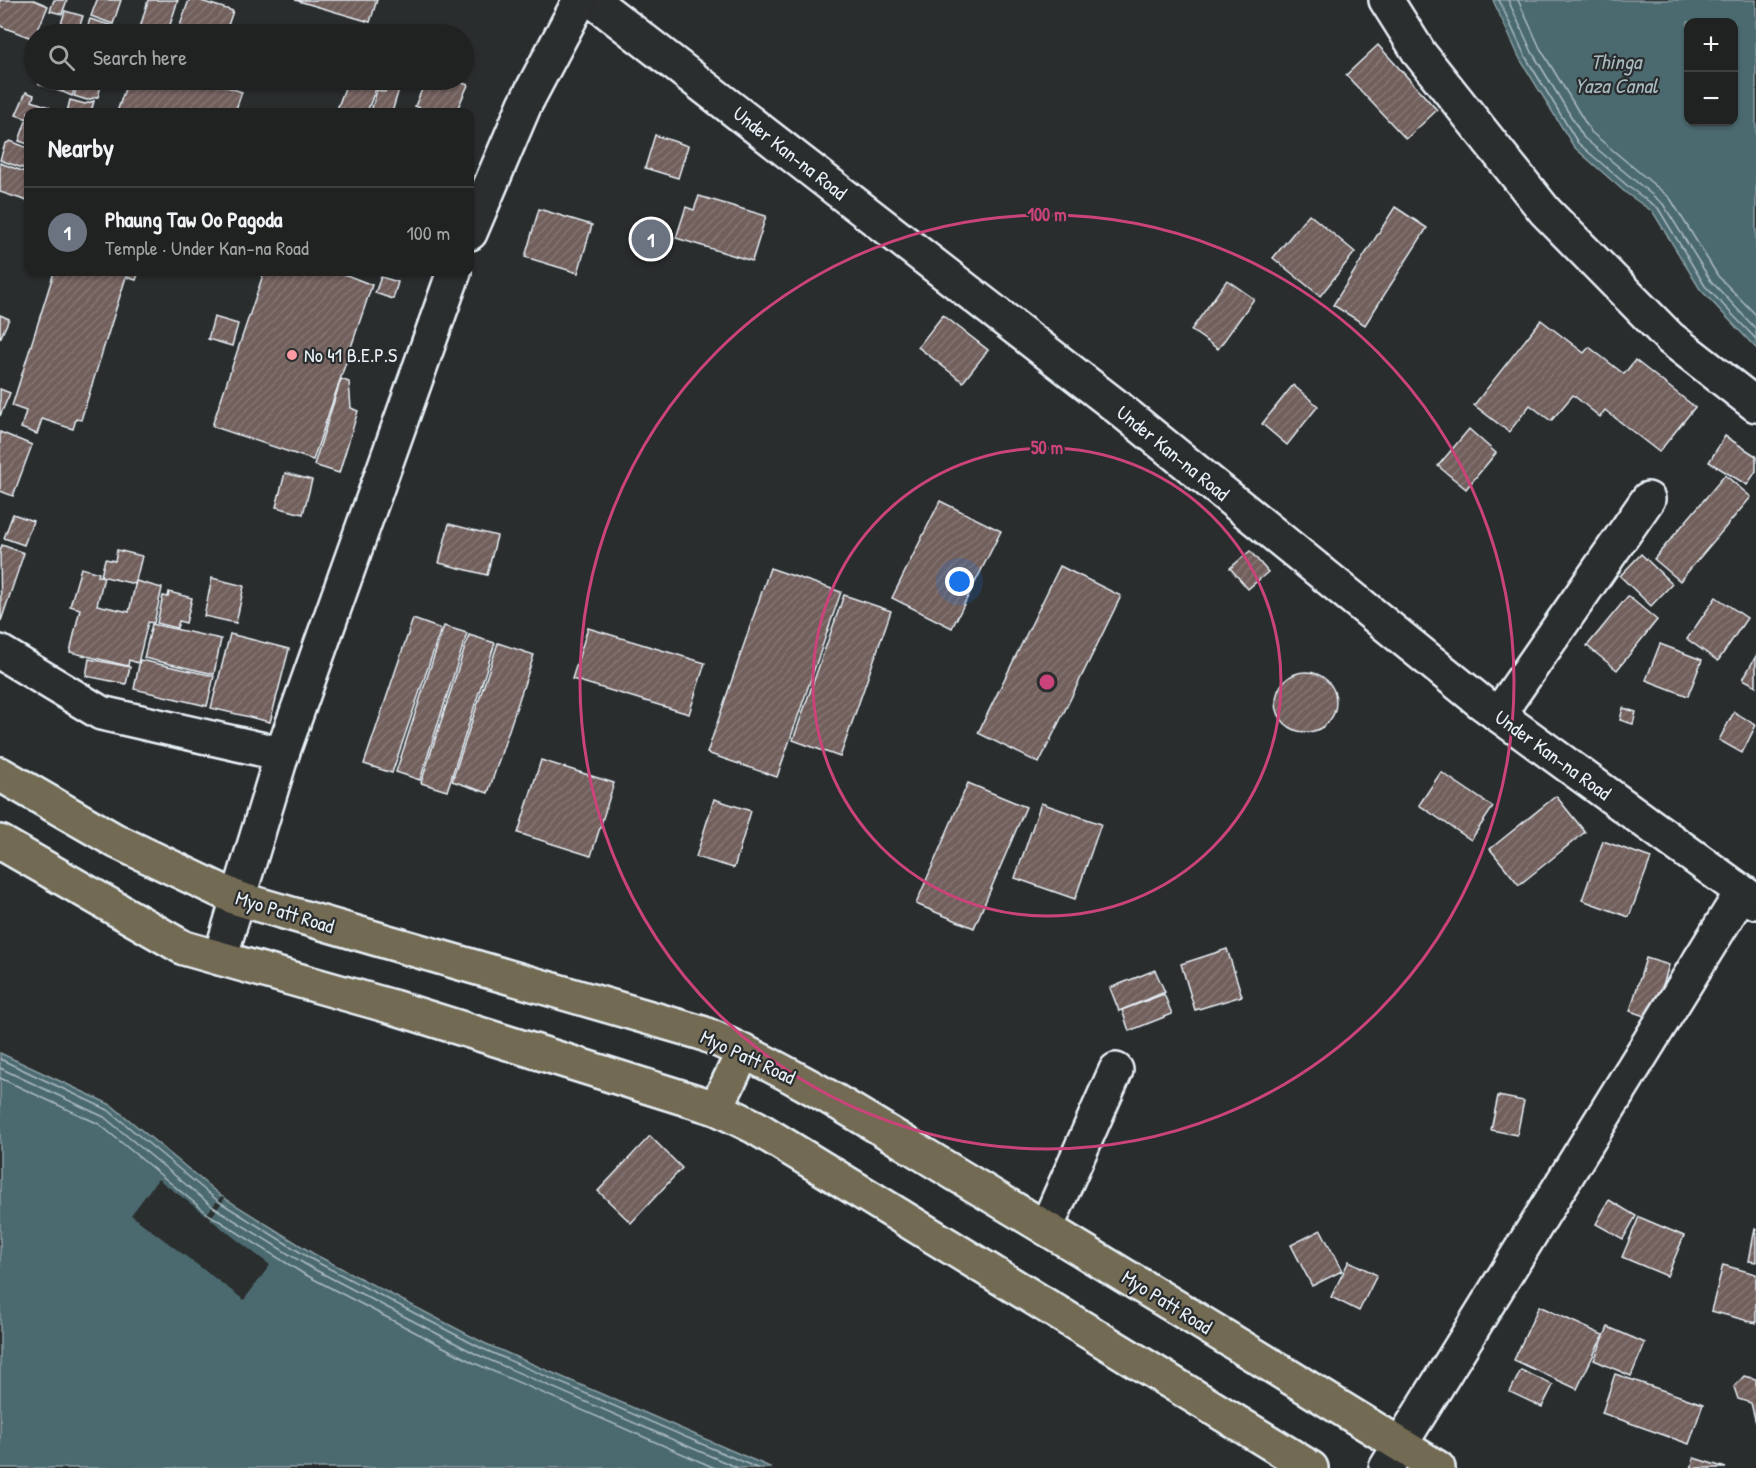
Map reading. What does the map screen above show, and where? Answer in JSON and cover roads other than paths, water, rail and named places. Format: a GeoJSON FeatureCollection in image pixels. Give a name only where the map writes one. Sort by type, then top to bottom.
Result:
{"type":"FeatureCollection","features":[{"type":"Feature","properties":{"kind":"main road","name":"Myo Patt Road"},"geometry":{"type":"LineString","coordinates":[[0,774],[116,841],[236,898],[702,1033],[744,1050],[1046,1227],[1394,1457],[1438,1468]]}},
{"type":"Feature","properties":{"kind":"main road"},"geometry":{"type":"LineString","coordinates":[[0,842],[183,948],[393,1006],[716,1108],[755,1127],[1311,1468]]}},
{"type":"Feature","properties":{"kind":"main road"},"geometry":{"type":"LineString","coordinates":[[716,1108],[744,1050]]}},
{"type":"Feature","properties":{"kind":"street"},"geometry":{"type":"LineString","coordinates":[[474,224],[525,104],[579,0]]}},
{"type":"Feature","properties":{"kind":"street","name":"Under Kan-na Road"},"geometry":{"type":"LineString","coordinates":[[592,0],[1116,406],[1498,715],[1749,897]]}},
{"type":"Feature","properties":{"kind":"street"},"geometry":{"type":"LineString","coordinates":[[1386,0],[1420,54],[1545,211],[1670,338],[1756,405]]}},
{"type":"Feature","properties":{"kind":"street"},"geometry":{"type":"LineString","coordinates":[[220,958],[236,898],[282,754],[453,276]]}},
{"type":"Feature","properties":{"kind":"street"},"geometry":{"type":"LineString","coordinates":[[1498,715],[1648,499]]}},
{"type":"Feature","properties":{"kind":"street"},"geometry":{"type":"LineString","coordinates":[[0,652],[101,713],[282,754]]}},
{"type":"Feature","properties":{"kind":"street"},"geometry":{"type":"LineString","coordinates":[[1394,1457],[1749,897]]}},
{"type":"Feature","properties":{"kind":"street"},"geometry":{"type":"LineString","coordinates":[[1046,1227],[1116,1070]]}},
{"type":"Feature","properties":{"kind":"water","name":"Thinga Yaza Canal"},"geometry":{"type":"Polygon","coordinates":[[[1493,0],[1756,0],[1756,348],[1700,289],[1653,212],[1626,193],[1574,147],[1520,59],[1493,0]]]}},
{"type":"Feature","properties":{"kind":"water"},"geometry":{"type":"Polygon","coordinates":[[[0,1053],[111,1105],[221,1196],[314,1254],[484,1343],[772,1468],[0,1468],[0,1053]]]}},
{"type":"Feature","properties":{"kind":"place","name":"Phaung Taw Oo Pagoda"},"geometry":{"type":"Point","coordinates":[651,239]}},
{"type":"Feature","properties":{"kind":"place","name":"No 41 B.E.P.S"},"geometry":{"type":"Point","coordinates":[292,355]}}]}
